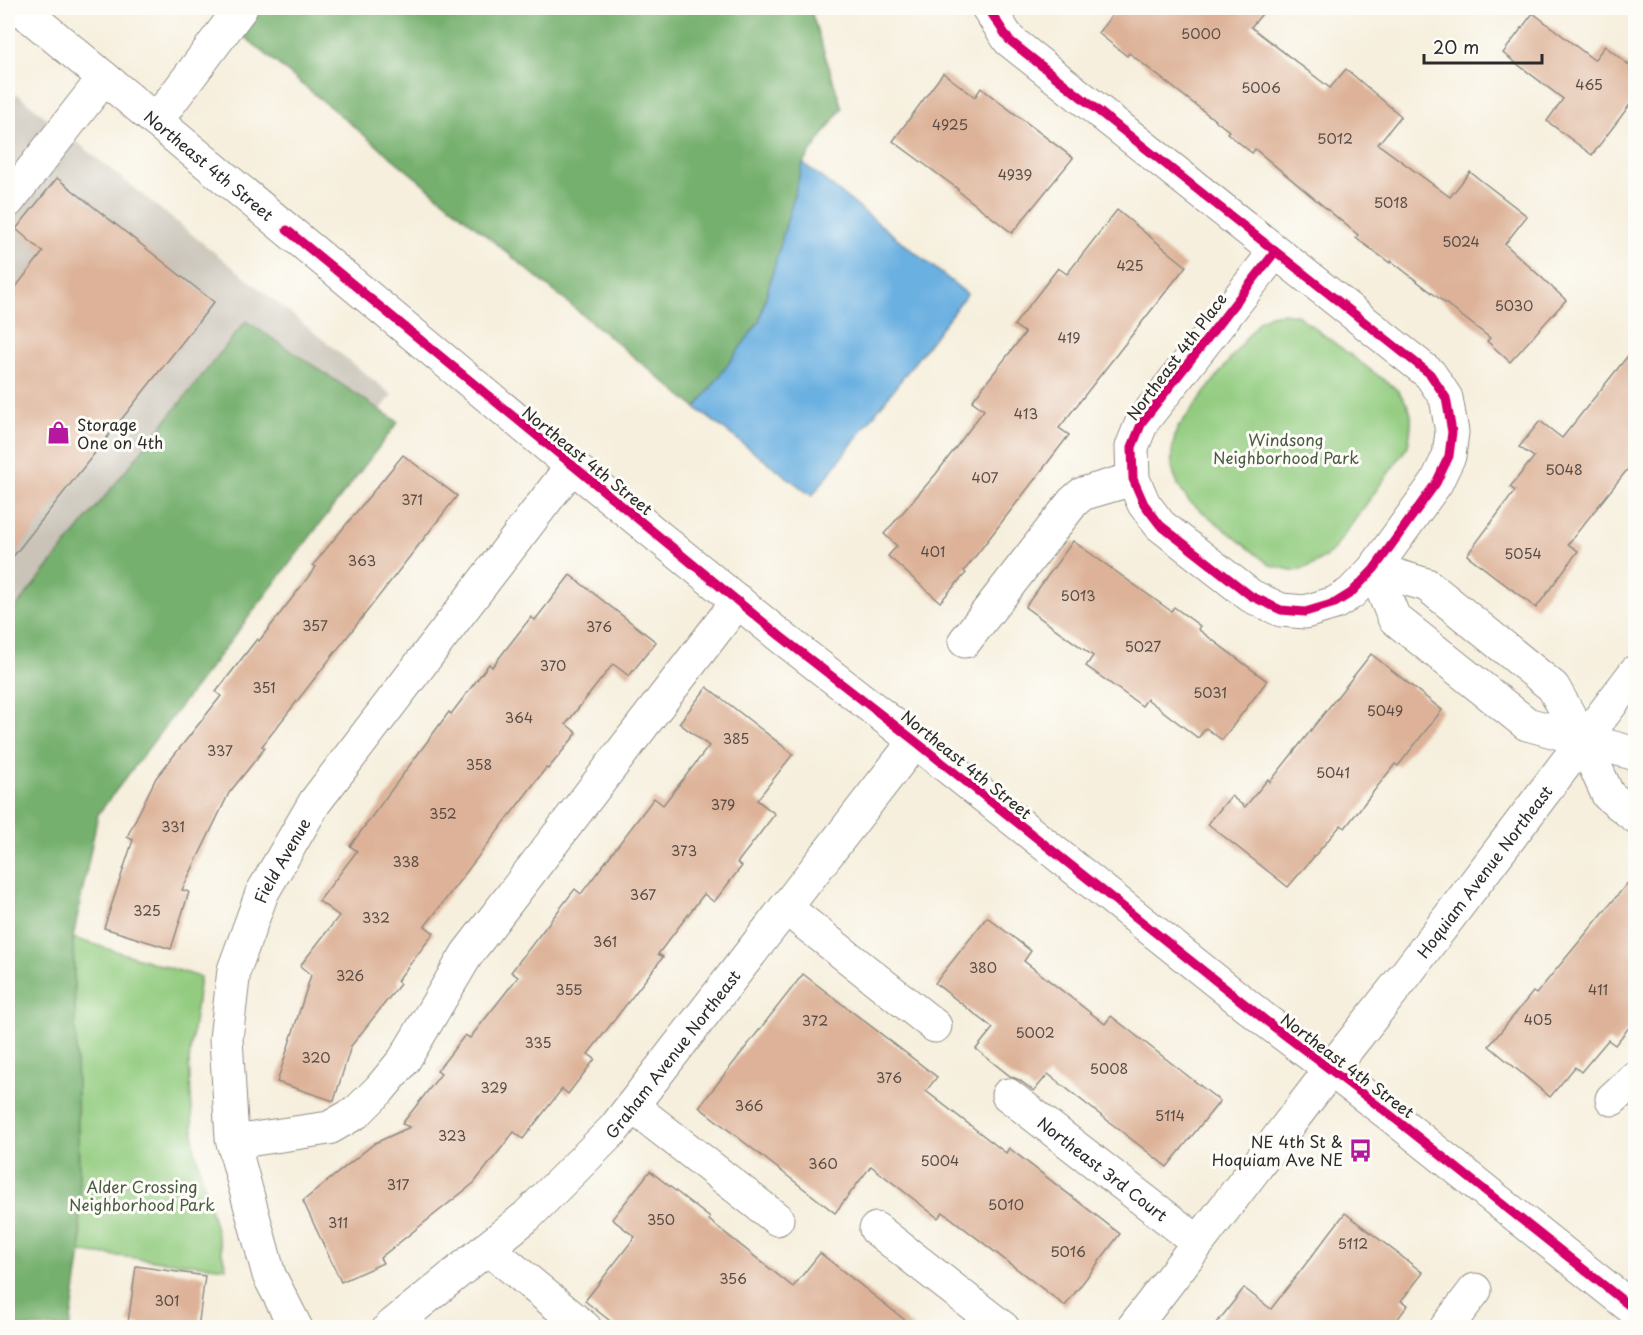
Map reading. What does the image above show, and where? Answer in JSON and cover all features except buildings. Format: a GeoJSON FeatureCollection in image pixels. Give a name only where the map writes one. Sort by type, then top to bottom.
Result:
{"type":"FeatureCollection","features":[{"type":"Feature","properties":{"kind":"street","name":"Northeast 4th Street"},"geometry":{"type":"LineString","coordinates":[[20,8],[738,601],[1635,1311]]}},
{"type":"Feature","properties":{"kind":"street"},"geometry":{"type":"LineString","coordinates":[[156,121],[242,8]]}},
{"type":"Feature","properties":{"kind":"street","name":"Northeast 4th Place"},"geometry":{"type":"LineString","coordinates":[[988,8],[1009,40],[1430,374],[1446,398],[1452,432],[1449,456],[1436,483],[1374,569],[1351,594],[1335,603],[1305,612],[1281,610],[1251,596],[1160,525],[1144,504],[1133,479],[1132,447],[1142,422],[1275,252]]}},
{"type":"Feature","properties":{"kind":"street"},"geometry":{"type":"LineString","coordinates":[[8,201],[105,78]]}},
{"type":"Feature","properties":{"kind":"street","name":"Field Avenue"},"geometry":{"type":"LineString","coordinates":[[297,1328],[269,1275],[233,1142],[226,1039],[234,970],[262,893],[315,802],[572,466]]}},
{"type":"Feature","properties":{"kind":"street"},"geometry":{"type":"LineString","coordinates":[[965,641],[1074,502],[1083,494],[1133,479]]}},
{"type":"Feature","properties":{"kind":"street"},"geometry":{"type":"LineString","coordinates":[[1374,569],[1427,585],[1553,687],[1583,740],[1608,795],[1635,817]]}},
{"type":"Feature","properties":{"kind":"street"},"geometry":{"type":"LineString","coordinates":[[1374,569],[1394,618],[1527,724],[1635,754]]}},
{"type":"Feature","properties":{"kind":"street"},"geometry":{"type":"LineString","coordinates":[[233,1142],[329,1128],[357,1112],[380,1089],[404,1060],[467,954],[738,601]]}},
{"type":"Feature","properties":{"kind":"street","name":"Hoquiam Avenue Northeast"},"geometry":{"type":"LineString","coordinates":[[1133,1328],[1330,1069],[1403,978],[1635,671]]}},
{"type":"Feature","properties":{"kind":"street","name":"Graham Avenue Northeast"},"geometry":{"type":"LineString","coordinates":[[389,1328],[527,1216],[614,1129],[915,741]]}},
{"type":"Feature","properties":{"kind":"street"},"geometry":{"type":"LineString","coordinates":[[786,908],[935,1026]]}},
{"type":"Feature","properties":{"kind":"street"},"geometry":{"type":"LineString","coordinates":[[1612,1099],[1635,1077]]}},
{"type":"Feature","properties":{"kind":"street","name":"Northeast 3rd Court"},"geometry":{"type":"LineString","coordinates":[[1008,1095],[1198,1242]]}},
{"type":"Feature","properties":{"kind":"street"},"geometry":{"type":"LineString","coordinates":[[632,1106],[777,1219]]}},
{"type":"Feature","properties":{"kind":"street"},"geometry":{"type":"LineString","coordinates":[[876,1229],[1003,1328]]}},
{"type":"Feature","properties":{"kind":"street"},"geometry":{"type":"LineString","coordinates":[[488,1248],[585,1328]]}},
{"type":"Feature","properties":{"kind":"street"},"geometry":{"type":"LineString","coordinates":[[1446,1328],[1475,1290]]}},
{"type":"Feature","properties":{"kind":"shaded area","name":"Storage One on 4th"},"geometry":{"type":"Polygon","coordinates":[[[17,94],[392,395],[86,796],[8,735],[8,106],[17,94]]]}},
{"type":"Feature","properties":{"kind":"green space"},"geometry":{"type":"Polygon","coordinates":[[[241,8],[810,8],[842,108],[803,163],[759,322],[696,408],[229,24],[241,8]]]}},
{"type":"Feature","properties":{"kind":"green space","name":"Windsong Neighborhood Park"},"geometry":{"type":"Polygon","coordinates":[[[1283,313],[1297,315],[1396,389],[1407,403],[1411,415],[1408,446],[1331,553],[1313,565],[1295,571],[1270,565],[1189,501],[1177,483],[1172,467],[1172,449],[1177,429],[1259,321],[1270,315],[1283,313]]]}},
{"type":"Feature","properties":{"kind":"green space"},"geometry":{"type":"Polygon","coordinates":[[[246,321],[398,422],[98,814],[73,938],[81,1252],[70,1327],[8,1327],[8,617],[246,321]]]}},
{"type":"Feature","properties":{"kind":"green space","name":"Alder Crossing Neighborhood Park"},"geometry":{"type":"Polygon","coordinates":[[[73,938],[200,977],[189,1061],[194,1147],[226,1268],[81,1252],[73,938]]]}},
{"type":"Feature","properties":{"kind":"water"},"geometry":{"type":"Polygon","coordinates":[[[803,163],[967,294],[812,496],[696,408],[759,322],[803,163]]]}},
{"type":"Feature","properties":{"kind":"cycle path"},"geometry":{"type":"LineString","coordinates":[[988,8],[1009,40],[1430,374],[1446,398],[1452,432],[1449,456],[1436,483],[1374,569],[1351,593],[1335,603],[1305,612],[1281,610],[1251,596],[1160,525],[1144,504],[1133,479],[1132,447],[1142,422],[1275,252]]}},
{"type":"Feature","properties":{"kind":"cycle path"},"geometry":{"type":"LineString","coordinates":[[287,230],[780,636],[1636,1311]]}},
{"type":"Feature","properties":{"kind":"place","name":"Storage One on 4th"},"geometry":{"type":"Point","coordinates":[59,433]}},
{"type":"Feature","properties":{"kind":"place","name":"NE 4th St & Hoquiam Ave NE"},"geometry":{"type":"Point","coordinates":[1361,1150]}}]}
